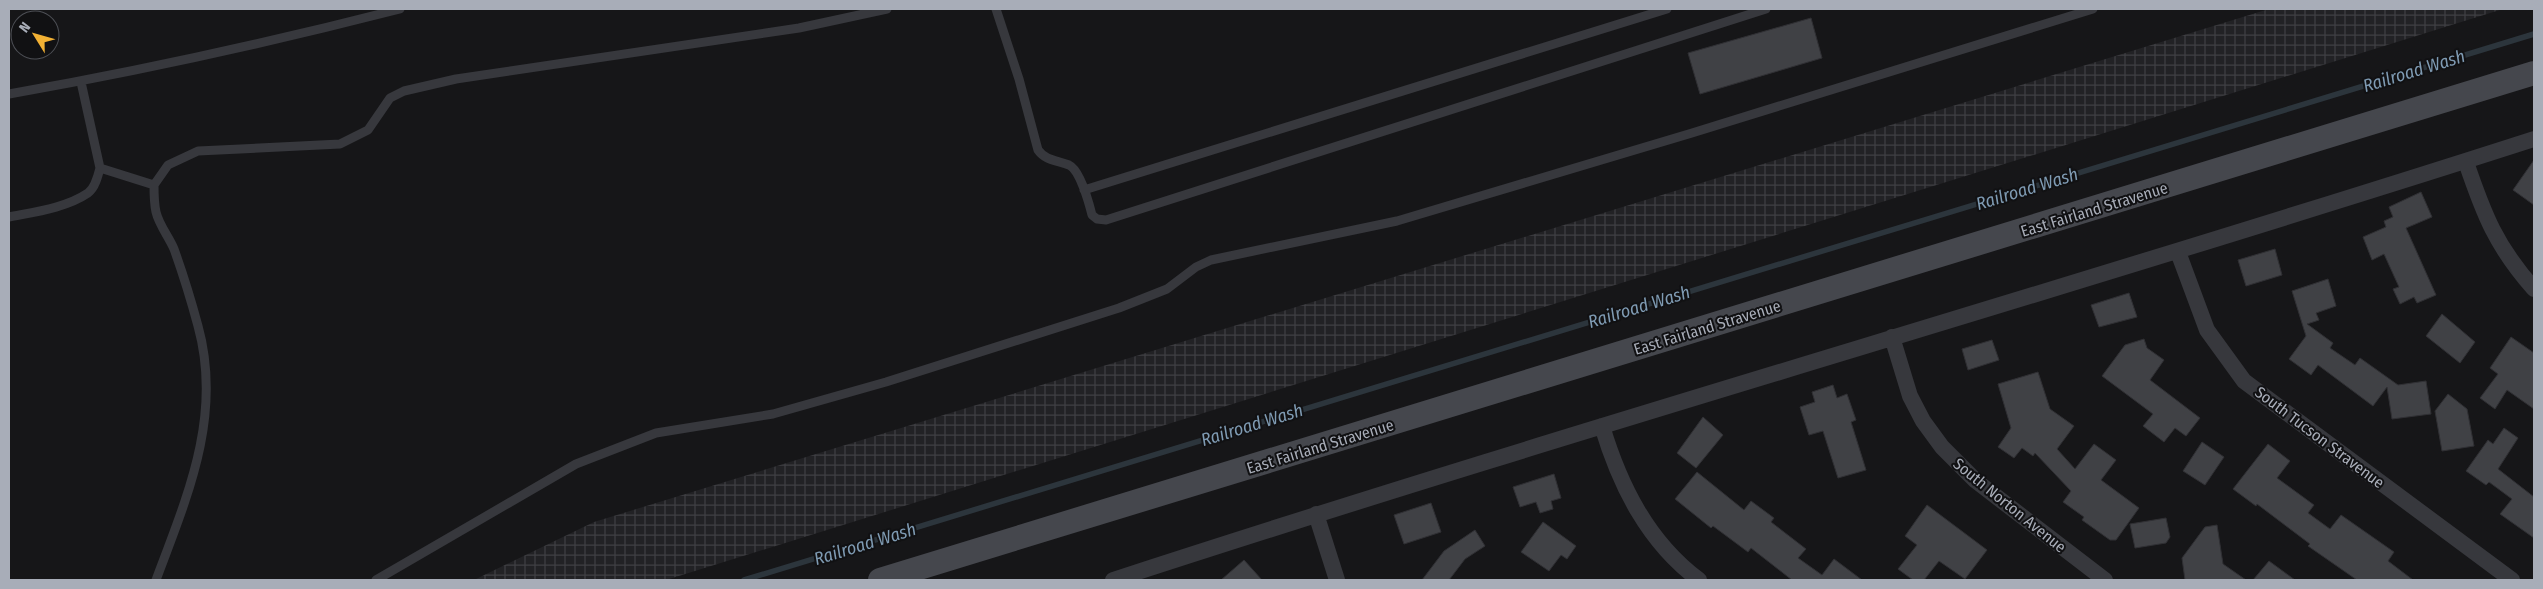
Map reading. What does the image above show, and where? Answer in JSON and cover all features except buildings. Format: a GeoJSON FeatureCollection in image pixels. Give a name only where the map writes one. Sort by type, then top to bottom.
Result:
{"type":"FeatureCollection","features":[{"type":"Feature","properties":{"kind":"street","name":"East Fairland Stravenue"},"geometry":{"type":"LineString","coordinates":[[880,580],[2534,74]]}},
{"type":"Feature","properties":{"kind":"street"},"geometry":{"type":"LineString","coordinates":[[1113,580],[1316,514],[1892,337],[2178,252],[2534,139]]}},
{"type":"Feature","properties":{"kind":"street"},"geometry":{"type":"LineString","coordinates":[[2466,162],[2489,225],[2506,254],[2534,289]]}},
{"type":"Feature","properties":{"kind":"street","name":"South Tucson Stravenue"},"geometry":{"type":"LineString","coordinates":[[2178,252],[2207,330],[2244,381],[2512,580]]}},
{"type":"Feature","properties":{"kind":"street","name":"South Norton Avenue"},"geometry":{"type":"LineString","coordinates":[[1892,337],[1910,396],[1923,421],[1942,447],[1976,481],[2105,580]]}},
{"type":"Feature","properties":{"kind":"street"},"geometry":{"type":"LineString","coordinates":[[1602,426],[1610,454],[1643,521],[1670,556],[1699,580]]}},
{"type":"Feature","properties":{"kind":"street"},"geometry":{"type":"LineString","coordinates":[[1316,514],[1337,580]]}},
{"type":"Feature","properties":{"kind":"lane"},"geometry":{"type":"LineString","coordinates":[[9,94],[81,82],[291,37],[400,9]]}},
{"type":"Feature","properties":{"kind":"lane"},"geometry":{"type":"LineString","coordinates":[[156,580],[191,484],[203,439],[206,398],[205,364],[198,328],[174,248],[156,213],[154,185],[168,165],[198,151],[340,144],[368,130],[390,98],[404,91],[456,79],[799,28],[887,9]]}},
{"type":"Feature","properties":{"kind":"lane"},"geometry":{"type":"LineString","coordinates":[[996,9],[1019,79],[1038,150],[1042,156],[1071,166],[1077,172],[1092,215],[1097,219],[1106,220],[1766,9]]}},
{"type":"Feature","properties":{"kind":"lane"},"geometry":{"type":"LineString","coordinates":[[1084,190],[1666,9]]}},
{"type":"Feature","properties":{"kind":"lane"},"geometry":{"type":"LineString","coordinates":[[376,580],[576,464],[656,433],[773,414],[886,382],[1119,308],[1167,289],[1196,267],[1211,260],[1397,221],[1702,130],[2093,9]]}},
{"type":"Feature","properties":{"kind":"lane"},"geometry":{"type":"LineString","coordinates":[[9,217],[56,207],[89,192],[96,181],[100,168],[81,82]]}},
{"type":"Feature","properties":{"kind":"lane"},"geometry":{"type":"LineString","coordinates":[[100,168],[154,185]]}},
{"type":"Feature","properties":{"kind":"shaded area"},"geometry":{"type":"Polygon","coordinates":[[[2269,9],[2503,9],[666,580],[474,580],[594,522],[2269,9]]]}},
{"type":"Feature","properties":{"kind":"waterway","name":"Railroad Wash"},"geometry":{"type":"LineString","coordinates":[[744,580],[2534,34]]}}]}
